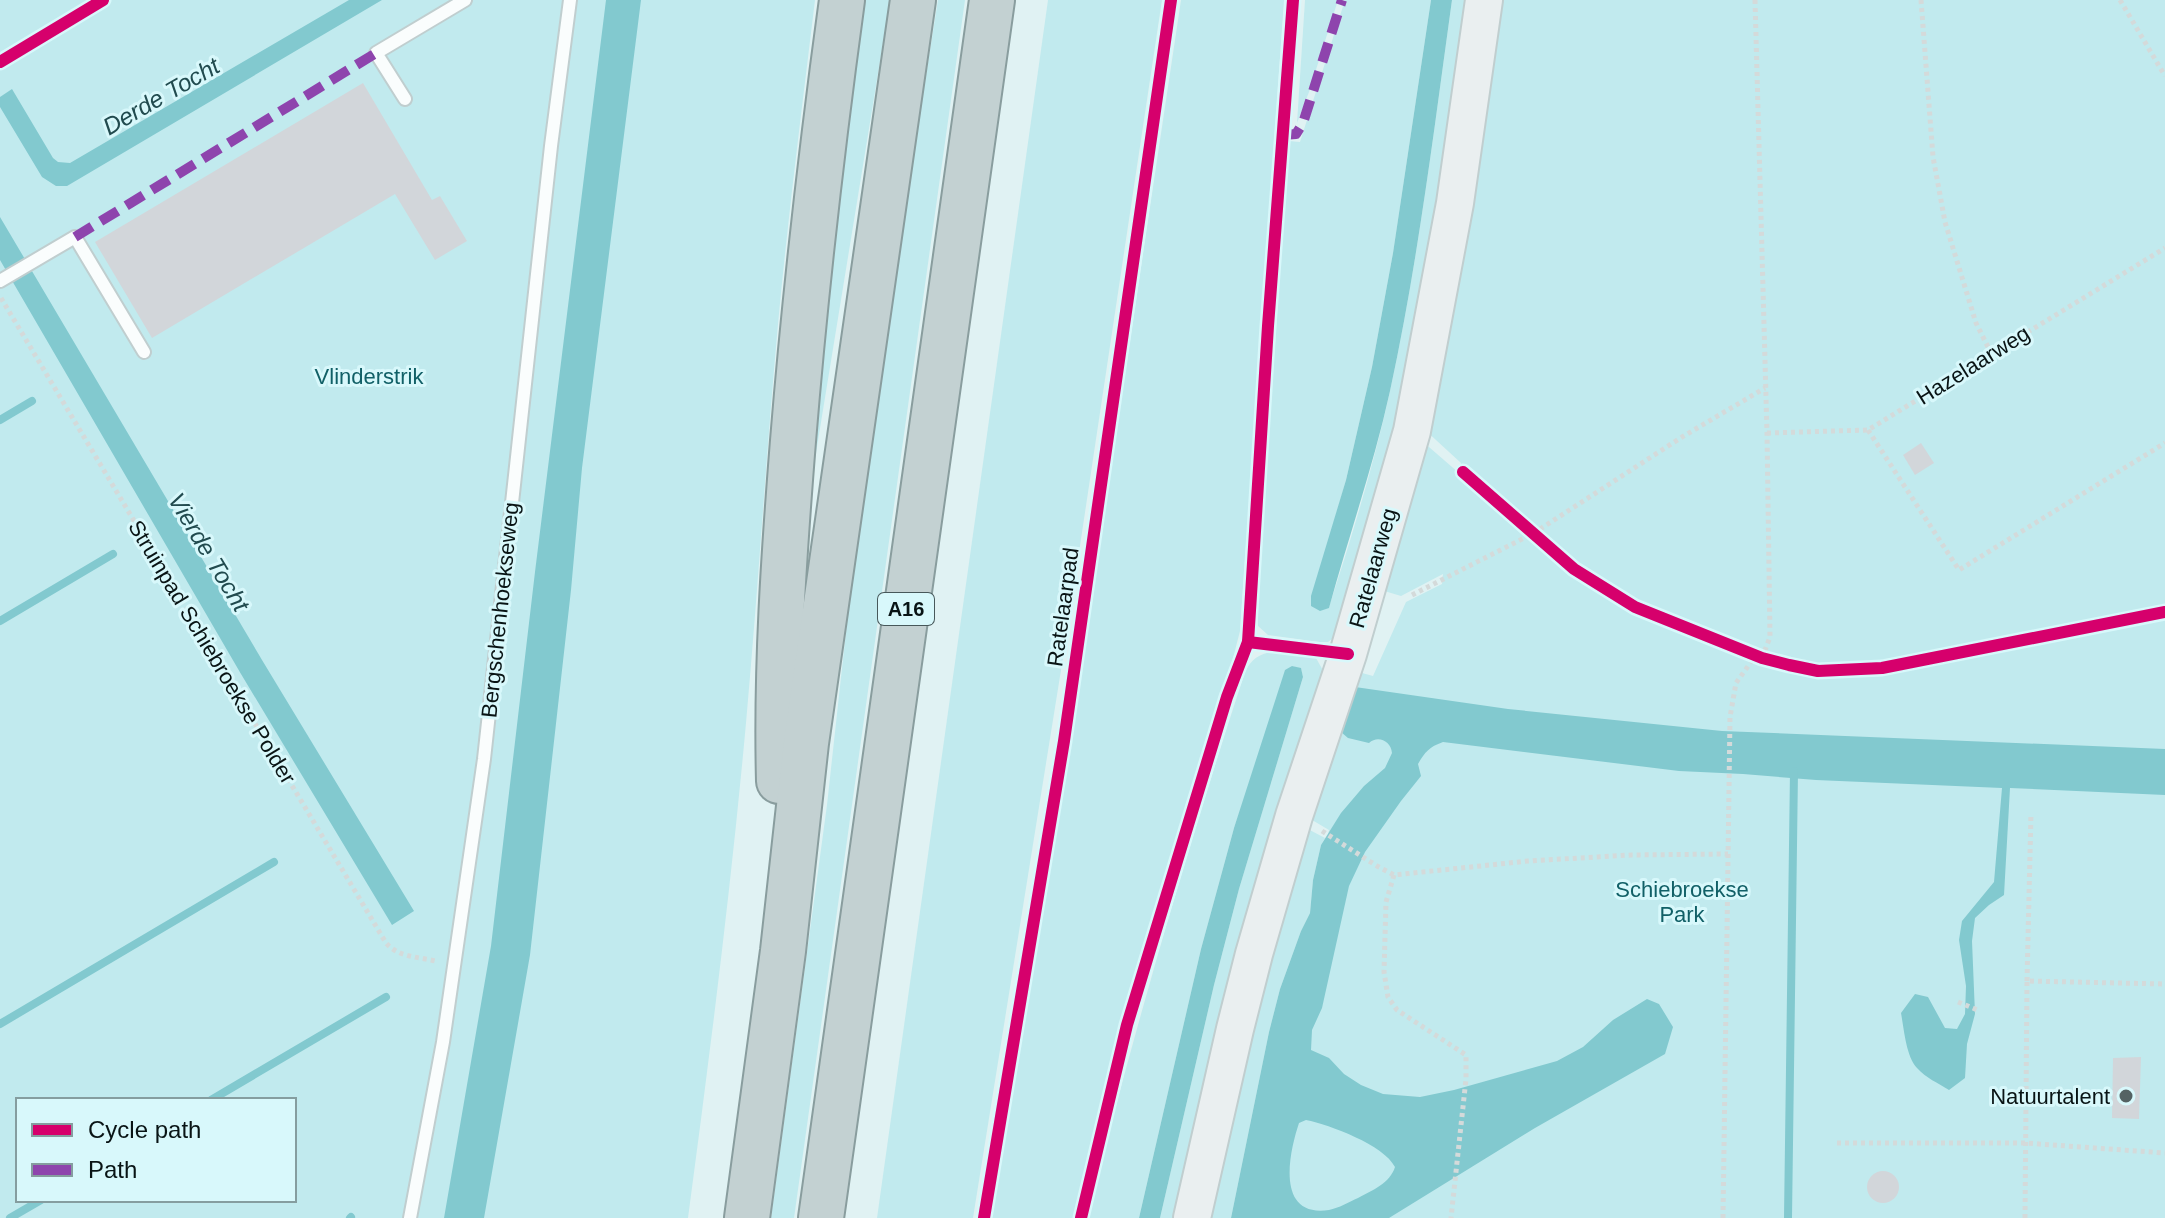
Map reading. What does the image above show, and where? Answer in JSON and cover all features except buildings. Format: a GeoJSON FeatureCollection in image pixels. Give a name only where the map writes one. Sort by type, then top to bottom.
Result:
{"type":"FeatureCollection","features":[{"type":"Feature","properties":{"kind":"highway"},"geometry":{"type":"LineString","coordinates":[[783,951],[777,719],[784,557],[803,329],[842,0]]}},
{"type":"Feature","properties":{"kind":"highway"},"geometry":{"type":"LineString","coordinates":[[747,1218],[783,951],[806,743],[913,0]]}},
{"type":"Feature","properties":{"kind":"highway","name":"A16"},"geometry":{"type":"LineString","coordinates":[[821,1218],[992,0]]}},
{"type":"Feature","properties":{"kind":"street","name":"Ratelaarweg"},"geometry":{"type":"LineString","coordinates":[[1192,1218],[1254,954],[1294,816],[1348,654],[1412,431],[1455,203],[1484,0]]}},
{"type":"Feature","properties":{"kind":"lane"},"geometry":{"type":"LineString","coordinates":[[405,99],[376,53],[465,0]]}},
{"type":"Feature","properties":{"kind":"lane","name":"Bergschenhoekseweg"},"geometry":{"type":"LineString","coordinates":[[410,1218],[443,1042],[484,759],[551,146],[570,0]]}},
{"type":"Feature","properties":{"kind":"lane"},"geometry":{"type":"LineString","coordinates":[[0,281],[75,237],[144,352]]}},
{"type":"Feature","properties":{"kind":"path"},"geometry":{"type":"LineString","coordinates":[[1723,1218],[1730,717],[1736,683],[1759,657],[1770,637],[1755,0]]}},
{"type":"Feature","properties":{"kind":"path"},"geometry":{"type":"LineString","coordinates":[[1921,0],[1933,157],[1945,222],[1976,323],[1991,354]]}},
{"type":"Feature","properties":{"kind":"path"},"geometry":{"type":"LineString","coordinates":[[2120,0],[2165,76]]}},
{"type":"Feature","properties":{"kind":"path"},"geometry":{"type":"LineString","coordinates":[[1412,595],[1539,537],[1682,437],[1765,388]]}},
{"type":"Feature","properties":{"kind":"path"},"geometry":{"type":"LineString","coordinates":[[1767,433],[1868,430],[1959,570],[2165,443]]}},
{"type":"Feature","properties":{"kind":"path"},"geometry":{"type":"LineString","coordinates":[[1522,523],[1539,537]]}},
{"type":"Feature","properties":{"kind":"path"},"geometry":{"type":"LineString","coordinates":[[1742,650],[1775,662]]}},
{"type":"Feature","properties":{"kind":"path"},"geometry":{"type":"LineString","coordinates":[[2025,1218],[2031,813]]}},
{"type":"Feature","properties":{"kind":"path"},"geometry":{"type":"LineString","coordinates":[[1315,826],[1394,875],[1528,861],[1728,854]]}},
{"type":"Feature","properties":{"kind":"path"},"geometry":{"type":"LineString","coordinates":[[1394,875],[1386,902],[1384,972],[1388,997],[1397,1010],[1466,1055],[1451,1218]]}},
{"type":"Feature","properties":{"kind":"path"},"geometry":{"type":"LineString","coordinates":[[2027,981],[2165,984]]}},
{"type":"Feature","properties":{"kind":"path"},"geometry":{"type":"LineString","coordinates":[[1958,1002],[1980,1011]]}},
{"type":"Feature","properties":{"kind":"path"},"geometry":{"type":"LineString","coordinates":[[1837,1143],[2025,1143],[2165,1153]]}},
{"type":"Feature","properties":{"kind":"green space","name":"Vlinderstrik"},"geometry":{"type":"Polygon","coordinates":[[[0,0],[815,0],[778,324],[734,847],[688,1218],[0,1218],[0,0]]]}},
{"type":"Feature","properties":{"kind":"green space"},"geometry":{"type":"Polygon","coordinates":[[[863,0],[890,0],[793,609],[804,406],[832,264],[863,0]]]}},
{"type":"Feature","properties":{"kind":"green space"},"geometry":{"type":"Polygon","coordinates":[[[938,0],[965,0],[794,1218],[771,1218],[827,805],[862,486],[938,0]]]}},
{"type":"Feature","properties":{"kind":"green space"},"geometry":{"type":"Polygon","coordinates":[[[1048,0],[1162,0],[1066,639],[973,1218],[877,1218],[1048,0]]]}},
{"type":"Feature","properties":{"kind":"green space"},"geometry":{"type":"Polygon","coordinates":[[[1181,0],[1284,0],[1240,631],[1128,1012],[1073,1218],[991,1218],[1124,381],[1181,0]]]}},
{"type":"Feature","properties":{"kind":"green space"},"geometry":{"type":"Polygon","coordinates":[[[1305,0],[1338,0],[1297,123],[1305,0]]]}},
{"type":"Feature","properties":{"kind":"green space"},"geometry":{"type":"Polygon","coordinates":[[[1345,0],[1431,0],[1393,253],[1372,367],[1330,536],[1329,607],[1370,473],[1400,342],[1425,196],[1452,0],[1469,0],[1430,267],[1394,445],[1340,633],[1328,642],[1319,642],[1268,635],[1258,626],[1257,607],[1289,141],[1300,142],[1345,0]]]}},
{"type":"Feature","properties":{"kind":"green space","name":"Schiebroekse Park"},"geometry":{"type":"Polygon","coordinates":[[[1496,0],[2165,0],[2165,1218],[1252,1218],[1329,830],[1307,817],[1355,671],[1373,676],[1406,602],[1442,584],[1443,574],[1401,596],[1381,590],[1422,441],[1459,473],[1461,463],[1424,429],[1496,0]]]}},
{"type":"Feature","properties":{"kind":"green space"},"geometry":{"type":"Polygon","coordinates":[[[1279,651],[1316,658],[1325,674],[1180,1218],[1160,1218],[1239,889],[1303,677],[1301,669],[1292,666],[1234,828],[1201,949],[1139,1218],[1087,1218],[1161,944],[1245,672],[1259,656],[1279,651]]]}},
{"type":"Feature","properties":{"kind":"green space"},"geometry":{"type":"Polygon","coordinates":[[[1304,827],[1325,838],[1313,880],[1310,913],[1280,989],[1231,1218],[1205,1218],[1304,827]]]}},
{"type":"Feature","properties":{"kind":"shaded area"},"geometry":{"type":"Polygon","coordinates":[[[349,0],[382,0],[67,186],[56,186],[42,177],[0,107],[0,97],[12,89],[53,158],[58,162],[70,163],[349,0]]]}},
{"type":"Feature","properties":{"kind":"shaded area"},"geometry":{"type":"Polygon","coordinates":[[[606,0],[641,0],[582,468],[530,955],[484,1218],[444,1218],[491,946],[606,0]]]}},
{"type":"Feature","properties":{"kind":"shaded area"},"geometry":{"type":"Polygon","coordinates":[[[1431,0],[1452,0],[1409,294],[1377,445],[1329,608],[1320,611],[1311,606],[1311,596],[1346,480],[1372,367],[1393,253],[1431,0]]]}},
{"type":"Feature","properties":{"kind":"shaded area"},"geometry":{"type":"Polygon","coordinates":[[[0,217],[414,911],[392,925],[241,674],[0,260],[0,217]]]}},
{"type":"Feature","properties":{"kind":"shaded area"},"geometry":{"type":"Polygon","coordinates":[[[1292,666],[1301,668],[1303,677],[1239,889],[1160,1218],[1139,1218],[1201,949],[1234,828],[1285,670],[1292,666]]]}},
{"type":"Feature","properties":{"kind":"shaded area"},"geometry":{"type":"Polygon","coordinates":[[[1355,687],[1508,709],[1722,731],[2165,749],[2165,795],[2010,788],[2004,895],[1975,918],[1972,941],[1975,1014],[1967,1044],[1965,1078],[1949,1090],[1924,1075],[1913,1063],[1901,1013],[1915,994],[1928,997],[1945,1028],[1957,1029],[1965,1014],[1966,986],[1959,940],[1962,921],[1994,882],[2002,788],[1679,771],[1443,742],[1438,744],[1428,750],[1418,764],[1421,776],[1365,852],[1349,886],[1322,1008],[1312,1030],[1311,1050],[1329,1058],[1344,1074],[1361,1085],[1383,1094],[1420,1097],[1557,1061],[1583,1047],[1613,1020],[1647,999],[1659,1004],[1673,1027],[1665,1054],[1535,1128],[1389,1218],[1231,1218],[1269,1032],[1280,989],[1310,913],[1321,845],[1341,813],[1364,786],[1385,768],[1392,753],[1384,740],[1369,743],[1348,738],[1341,732],[1355,687]],[[1306,1120],[1299,1123],[1292,1150],[1290,1181],[1293,1194],[1300,1204],[1312,1210],[1333,1209],[1380,1186],[1389,1177],[1395,1167],[1380,1151],[1342,1131],[1306,1120]]]}},
{"type":"Feature","properties":{"kind":"waterway"},"geometry":{"type":"LineString","coordinates":[[0,420],[32,401]]}},
{"type":"Feature","properties":{"kind":"waterway"},"geometry":{"type":"LineString","coordinates":[[0,621],[113,554]]}},
{"type":"Feature","properties":{"kind":"waterway"},"geometry":{"type":"LineString","coordinates":[[1788,1218],[1794,771]]}},
{"type":"Feature","properties":{"kind":"waterway"},"geometry":{"type":"LineString","coordinates":[[0,1024],[274,862]]}},
{"type":"Feature","properties":{"kind":"waterway"},"geometry":{"type":"LineString","coordinates":[[214,1098],[386,997]]}},
{"type":"Feature","properties":{"kind":"waterway"},"geometry":{"type":"LineString","coordinates":[[10,1218],[38,1202]]}},
{"type":"Feature","properties":{"kind":"marked path"},"geometry":{"type":"LineString","coordinates":[[1283,135],[1296,134],[1303,123],[1342,0]]}},
{"type":"Feature","properties":{"kind":"marked path"},"geometry":{"type":"LineString","coordinates":[[75,237],[376,53]]}},
{"type":"Feature","properties":{"kind":"cycle path"},"geometry":{"type":"LineString","coordinates":[[0,62],[103,0]]}},
{"type":"Feature","properties":{"kind":"cycle path","name":"Ratelaarpad"},"geometry":{"type":"LineString","coordinates":[[984,1218],[1064,741],[1171,0]]}},
{"type":"Feature","properties":{"kind":"cycle path"},"geometry":{"type":"LineString","coordinates":[[1081,1218],[1127,1025],[1227,697],[1248,642],[1293,0]]}},
{"type":"Feature","properties":{"kind":"cycle path"},"geometry":{"type":"LineString","coordinates":[[1463,472],[1574,569],[1635,607],[1762,658],[1818,671],[1882,668],[2165,612]]}},
{"type":"Feature","properties":{"kind":"cycle path"},"geometry":{"type":"LineString","coordinates":[[1248,642],[1348,654]]}},
{"type":"Feature","properties":{"kind":"place","name":"Natuurtalent"},"geometry":{"type":"Point","coordinates":[2126,1096]}},
{"type":"Feature","properties":{"kind":"water label","name":"Derde Tocht"},"geometry":{"type":"Point","coordinates":[161,96]}},
{"type":"Feature","properties":{"kind":"water label","name":"Vierde Tocht"},"geometry":{"type":"Point","coordinates":[209,552]}}]}
